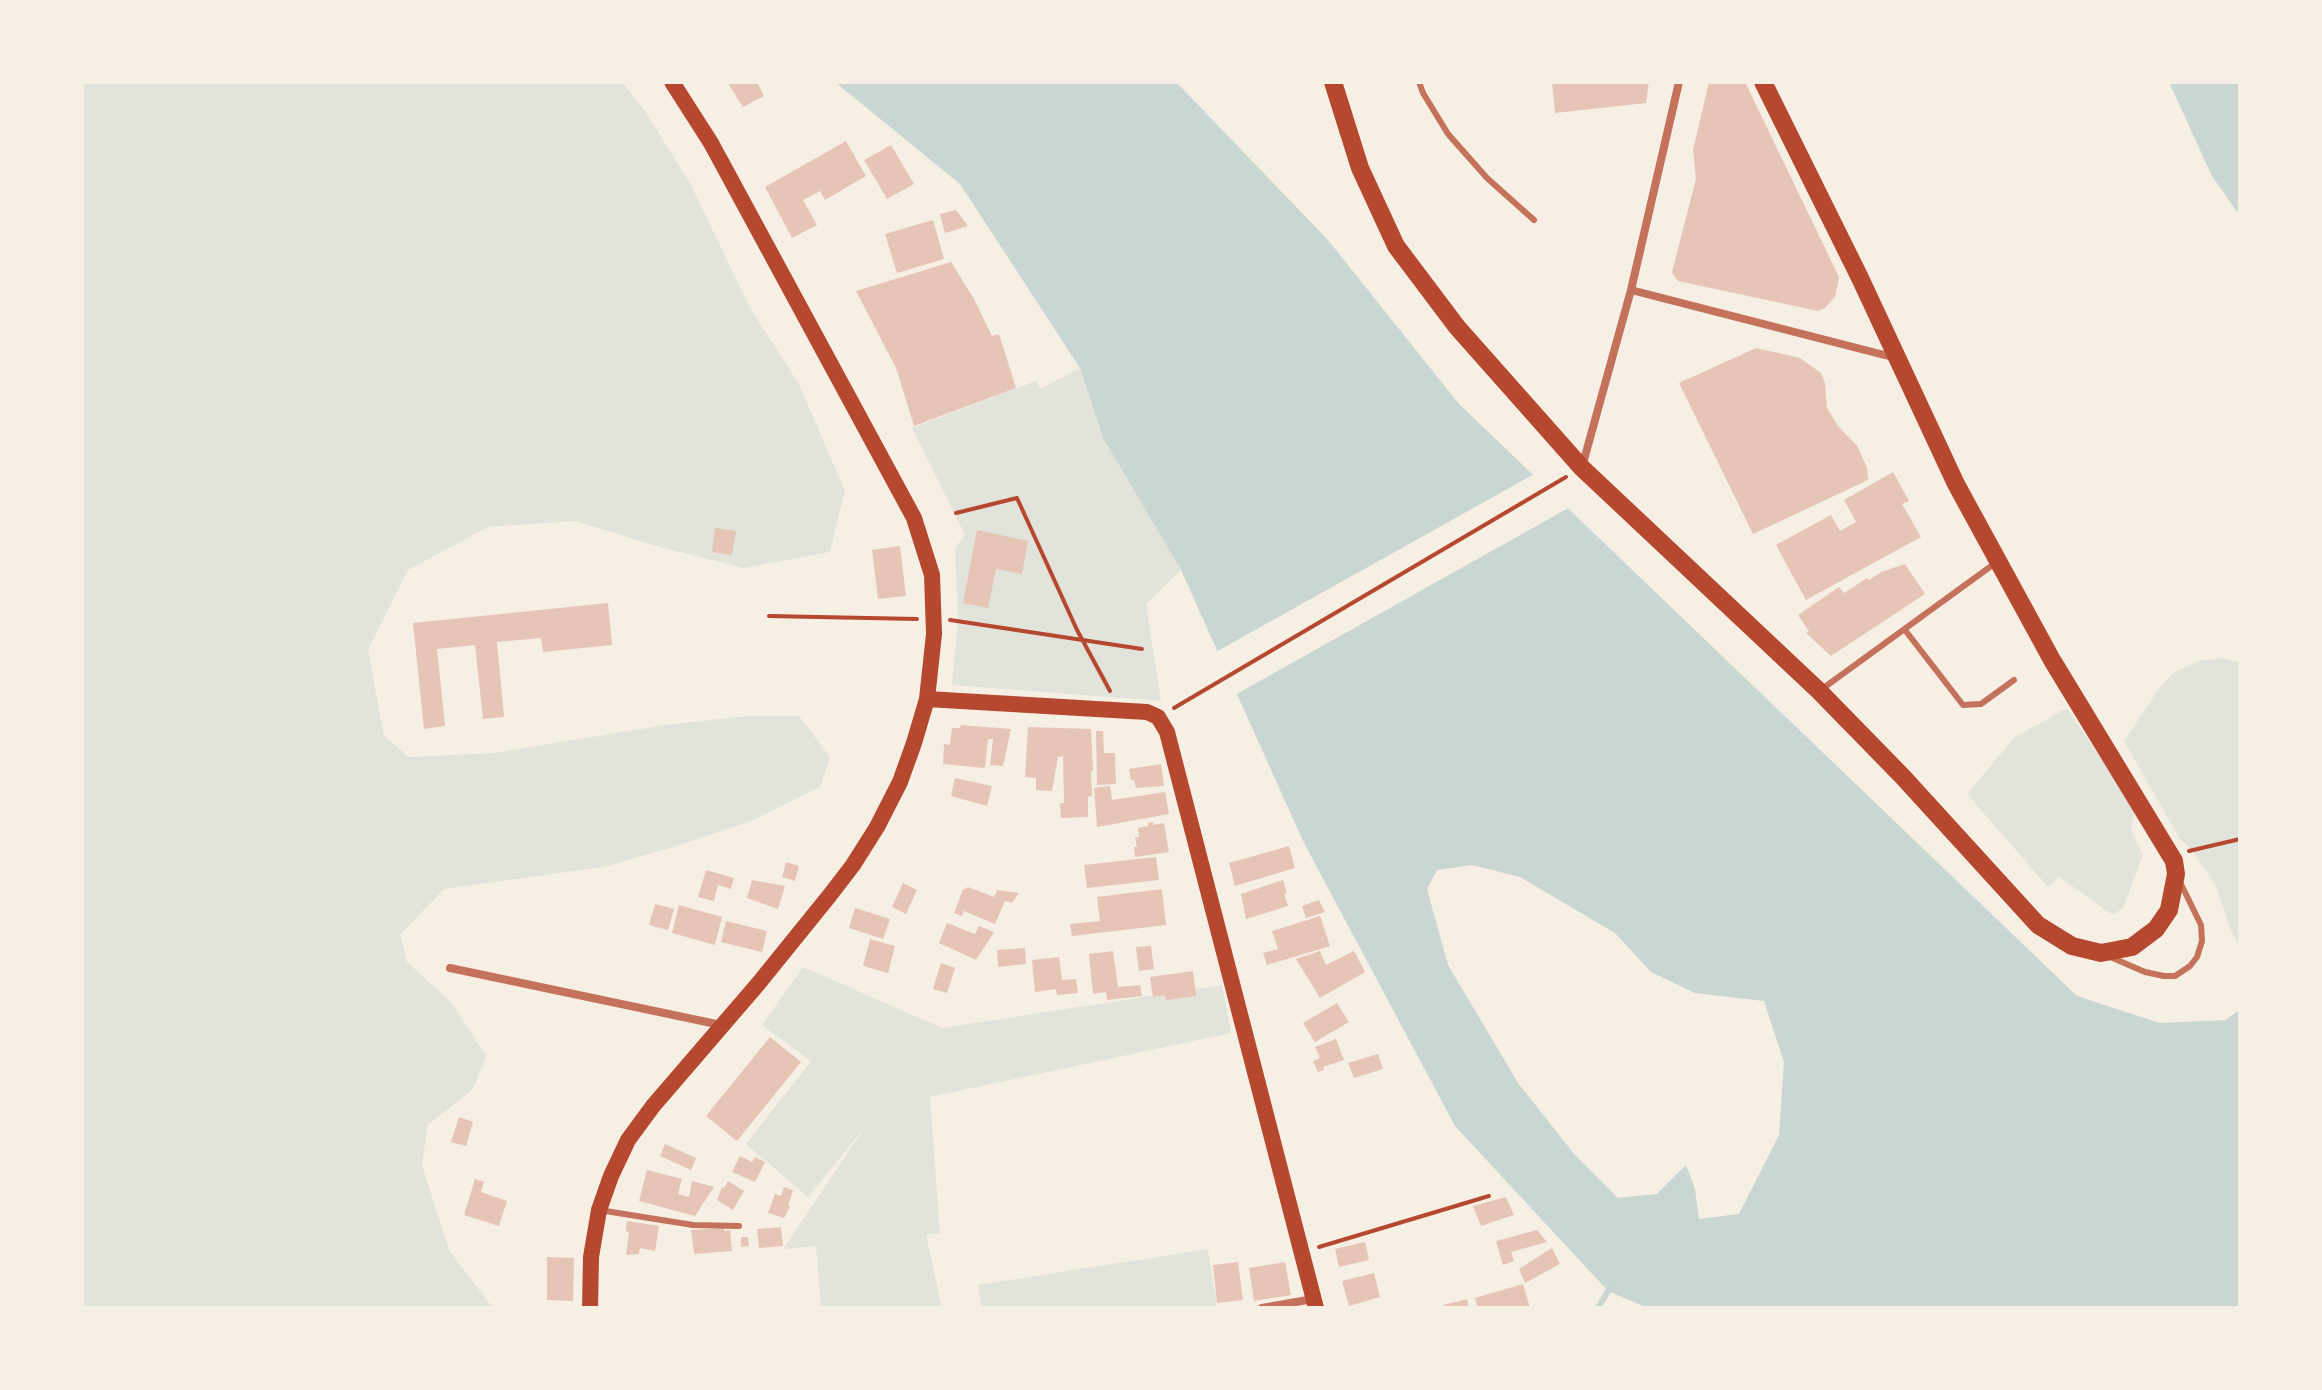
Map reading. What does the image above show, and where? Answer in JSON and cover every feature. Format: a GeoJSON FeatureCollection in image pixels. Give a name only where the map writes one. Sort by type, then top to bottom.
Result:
{"type":"FeatureCollection","features":[{"type":"Feature","properties":{"kind":"main road"},"geometry":{"type":"LineString","coordinates":[[590,1308],[591,1257],[599,1210],[628,1140],[853,865],[900,782],[927,699],[934,620],[932,575],[914,518],[711,143],[672,82]]}},
{"type":"Feature","properties":{"kind":"main road"},"geometry":{"type":"LineString","coordinates":[[1333,82],[1360,168],[1396,246],[1574,473],[1819,691],[1903,777],[2038,925],[2072,946],[2101,953],[2132,947],[2156,929],[2169,910],[2175,868],[2066,685],[1956,484],[1763,82]]}},
{"type":"Feature","properties":{"kind":"main road"},"geometry":{"type":"LineString","coordinates":[[927,699],[1147,712],[1158,717],[1167,732],[1314,1304]]}},
{"type":"Feature","properties":{"kind":"street"},"geometry":{"type":"LineString","coordinates":[[1574,473],[1631,290],[1679,82]]}},
{"type":"Feature","properties":{"kind":"street"},"geometry":{"type":"LineString","coordinates":[[1631,290],[1897,358]]}},
{"type":"Feature","properties":{"kind":"street"},"geometry":{"type":"LineString","coordinates":[[450,968],[722,1025]]}},
{"type":"Feature","properties":{"kind":"street"},"geometry":{"type":"LineString","coordinates":[[1262,1308],[1314,1304]]}},
{"type":"Feature","properties":{"kind":"lane"},"geometry":{"type":"LineString","coordinates":[[1419,82],[1448,134],[1487,178],[1534,220]]}},
{"type":"Feature","properties":{"kind":"lane"},"geometry":{"type":"LineString","coordinates":[[1819,691],[1997,561]]}},
{"type":"Feature","properties":{"kind":"lane"},"geometry":{"type":"LineString","coordinates":[[1905,630],[1963,705],[1981,704],[2014,680]]}},
{"type":"Feature","properties":{"kind":"lane"},"geometry":{"type":"LineString","coordinates":[[2101,953],[2145,972],[2164,976],[2175,976],[2190,966],[2197,957],[2202,941],[2201,925],[2175,868]]}},
{"type":"Feature","properties":{"kind":"lane"},"geometry":{"type":"LineString","coordinates":[[599,1210],[693,1225],[739,1226]]}},
{"type":"Feature","properties":{"kind":"path"},"geometry":{"type":"LineString","coordinates":[[1171,709],[1574,473]]}},
{"type":"Feature","properties":{"kind":"path"},"geometry":{"type":"LineString","coordinates":[[956,513],[1017,498],[1082,640],[1121,711]]}},
{"type":"Feature","properties":{"kind":"path"},"geometry":{"type":"LineString","coordinates":[[769,616],[934,620]]}},
{"type":"Feature","properties":{"kind":"path"},"geometry":{"type":"LineString","coordinates":[[958,620],[1142,649]]}},
{"type":"Feature","properties":{"kind":"path"},"geometry":{"type":"LineString","coordinates":[[2175,868],[2192,850],[2240,839]]}},
{"type":"Feature","properties":{"kind":"path"},"geometry":{"type":"LineString","coordinates":[[1301,1252],[1489,1196]]}},
{"type":"Feature","properties":{"kind":"shaded area"},"geometry":{"type":"Polygon","coordinates":[[[82,82],[622,82],[645,111],[691,185],[750,308],[799,384],[845,491],[830,552],[744,568],[575,521],[488,527],[408,570],[368,650],[384,736],[409,757],[494,753],[665,725],[748,716],[799,716],[830,757],[820,787],[754,820],[603,867],[444,889],[400,935],[407,962],[451,1002],[486,1056],[473,1089],[428,1125],[422,1165],[449,1250],[493,1308],[82,1308],[82,82]]]}},
{"type":"Feature","properties":{"kind":"shaded area"},"geometry":{"type":"Polygon","coordinates":[[[835,82],[1176,82],[1328,240],[1459,404],[2077,996],[2160,1023],[2226,1020],[2240,1009],[2240,1308],[1648,1308],[1608,1291],[1455,1126],[1304,843],[1181,570],[1103,438],[1080,368],[960,184],[835,82]],[[1472,865],[1437,870],[1427,889],[1448,965],[1518,1083],[1575,1155],[1618,1198],[1657,1194],[1686,1165],[1695,1189],[1699,1219],[1739,1214],[1779,1135],[1784,1062],[1764,1001],[1695,993],[1651,972],[1615,933],[1520,877],[1472,865]]]}},
{"type":"Feature","properties":{"kind":"shaded area"},"geometry":{"type":"Polygon","coordinates":[[[2169,82],[2240,82],[2240,216],[2212,176],[2169,82]]]}},
{"type":"Feature","properties":{"kind":"shaded area"},"geometry":{"type":"Polygon","coordinates":[[[1080,368],[1103,438],[1181,570],[1146,604],[1161,701],[952,685],[958,620],[955,548],[965,535],[912,428],[1036,381],[1040,389],[1080,368]]]}},
{"type":"Feature","properties":{"kind":"shaded area"},"geometry":{"type":"Polygon","coordinates":[[[2222,658],[2240,662],[2240,947],[2216,886],[2192,850],[2180,839],[2124,741],[2173,673],[2199,661],[2222,658]]]}},
{"type":"Feature","properties":{"kind":"shaded area"},"geometry":{"type":"Polygon","coordinates":[[[2067,708],[2135,810],[2131,830],[2143,855],[2123,908],[2113,915],[2059,877],[2048,887],[1967,794],[2014,738],[2067,708]]]}},
{"type":"Feature","properties":{"kind":"shaded area"},"geometry":{"type":"Polygon","coordinates":[[[803,967],[942,1028],[1222,985],[1231,1033],[930,1097],[940,1233],[926,1235],[942,1308],[821,1308],[816,1246],[783,1249],[865,1127],[808,1197],[746,1144],[811,1061],[762,1025],[803,967]]]}},
{"type":"Feature","properties":{"kind":"shaded area"},"geometry":{"type":"Polygon","coordinates":[[[1208,1249],[1217,1308],[982,1308],[978,1285],[1208,1249]]]}},
{"type":"Feature","properties":{"kind":"pier"},"geometry":{"type":"Polygon","coordinates":[[[1536,473],[1572,506],[1233,696],[1214,653],[1536,473]]]}},
{"type":"Feature","properties":{"kind":"building"},"geometry":{"type":"Polygon","coordinates":[[[727,82],[757,82],[764,96],[743,107],[727,82]]]}},
{"type":"Feature","properties":{"kind":"building"},"geometry":{"type":"Polygon","coordinates":[[[1552,82],[1649,82],[1646,103],[1555,113],[1552,82]]]}},
{"type":"Feature","properties":{"kind":"building"},"geometry":{"type":"Polygon","coordinates":[[[1709,82],[1745,82],[1839,277],[1835,297],[1825,308],[1818,311],[1678,281],[1672,272],[1696,179],[1693,150],[1709,82]]]}},
{"type":"Feature","properties":{"kind":"building"},"geometry":{"type":"Polygon","coordinates":[[[846,141],[866,176],[825,200],[820,191],[803,200],[817,225],[792,238],[765,187],[846,141]]]}},
{"type":"Feature","properties":{"kind":"building"},"geometry":{"type":"Polygon","coordinates":[[[891,145],[914,184],[887,199],[864,160],[891,145]]]}},
{"type":"Feature","properties":{"kind":"building"},"geometry":{"type":"Polygon","coordinates":[[[956,210],[968,226],[945,233],[940,214],[956,210]]]}},
{"type":"Feature","properties":{"kind":"building"},"geometry":{"type":"Polygon","coordinates":[[[933,220],[944,259],[897,273],[885,234],[933,220]]]}},
{"type":"Feature","properties":{"kind":"building"},"geometry":{"type":"Polygon","coordinates":[[[951,262],[992,336],[999,334],[1016,388],[914,426],[896,368],[856,291],[951,262]]]}},
{"type":"Feature","properties":{"kind":"building"},"geometry":{"type":"Polygon","coordinates":[[[1756,348],[1800,358],[1821,373],[1827,408],[1838,426],[1858,447],[1867,468],[1868,480],[1753,534],[1679,383],[1756,348]]]}},
{"type":"Feature","properties":{"kind":"building"},"geometry":{"type":"Polygon","coordinates":[[[1893,472],[1909,501],[1902,504],[1921,537],[1806,600],[1776,545],[1831,515],[1840,531],[1856,522],[1844,500],[1893,472]]]}},
{"type":"Feature","properties":{"kind":"building"},"geometry":{"type":"Polygon","coordinates":[[[715,528],[736,531],[732,555],[712,552],[715,528]]]}},
{"type":"Feature","properties":{"kind":"building"},"geometry":{"type":"Polygon","coordinates":[[[977,530],[1028,541],[1022,574],[996,569],[988,608],[963,603],[977,530]]]}},
{"type":"Feature","properties":{"kind":"building"},"geometry":{"type":"Polygon","coordinates":[[[900,546],[906,596],[878,599],[872,550],[900,546]]]}},
{"type":"Feature","properties":{"kind":"building"},"geometry":{"type":"Polygon","coordinates":[[[1905,564],[1925,594],[1831,656],[1806,633],[1809,631],[1798,615],[1839,587],[1844,593],[1867,578],[1869,580],[1881,572],[1905,564]]]}},
{"type":"Feature","properties":{"kind":"building"},"geometry":{"type":"Polygon","coordinates":[[[608,603],[612,645],[543,652],[541,638],[497,642],[504,717],[483,719],[475,645],[437,649],[445,726],[424,729],[413,623],[608,603]]]}},
{"type":"Feature","properties":{"kind":"building"},"geometry":{"type":"Polygon","coordinates":[[[961,725],[1011,729],[1003,766],[990,765],[993,739],[988,739],[985,768],[943,764],[944,744],[950,745],[952,728],[960,728],[961,725]]]}},
{"type":"Feature","properties":{"kind":"building"},"geometry":{"type":"Polygon","coordinates":[[[1028,727],[1091,729],[1093,771],[1088,817],[1061,818],[1060,803],[1064,803],[1063,756],[1058,757],[1052,791],[1036,790],[1036,778],[1025,777],[1028,727]]]}},
{"type":"Feature","properties":{"kind":"building"},"geometry":{"type":"Polygon","coordinates":[[[1096,731],[1103,731],[1104,753],[1115,753],[1116,784],[1097,785],[1096,731]]]}},
{"type":"Feature","properties":{"kind":"building"},"geometry":{"type":"Polygon","coordinates":[[[1161,764],[1164,786],[1136,788],[1129,769],[1161,764]]]}},
{"type":"Feature","properties":{"kind":"building"},"geometry":{"type":"Polygon","coordinates":[[[955,778],[992,786],[987,806],[951,796],[955,778]]]}},
{"type":"Feature","properties":{"kind":"building"},"geometry":{"type":"Polygon","coordinates":[[[1110,786],[1112,800],[1165,792],[1169,814],[1097,827],[1094,788],[1110,786]]]}},
{"type":"Feature","properties":{"kind":"building"},"geometry":{"type":"Polygon","coordinates":[[[1153,822],[1153,825],[1164,823],[1169,852],[1135,857],[1138,828],[1153,822]]]}},
{"type":"Feature","properties":{"kind":"building"},"geometry":{"type":"Polygon","coordinates":[[[1289,846],[1295,868],[1235,886],[1229,863],[1289,846]]]}},
{"type":"Feature","properties":{"kind":"building"},"geometry":{"type":"Polygon","coordinates":[[[1156,857],[1159,880],[1087,888],[1084,865],[1156,857]]]}},
{"type":"Feature","properties":{"kind":"building"},"geometry":{"type":"Polygon","coordinates":[[[786,862],[799,866],[795,881],[782,877],[786,862]]]}},
{"type":"Feature","properties":{"kind":"building"},"geometry":{"type":"Polygon","coordinates":[[[706,870],[734,878],[731,889],[718,885],[714,901],[698,897],[706,870]]]}},
{"type":"Feature","properties":{"kind":"building"},"geometry":{"type":"Polygon","coordinates":[[[752,880],[785,886],[778,909],[747,898],[752,880]]]}},
{"type":"Feature","properties":{"kind":"building"},"geometry":{"type":"Polygon","coordinates":[[[1283,880],[1288,906],[1246,919],[1241,894],[1283,880]]]}},
{"type":"Feature","properties":{"kind":"building"},"geometry":{"type":"Polygon","coordinates":[[[903,883],[917,890],[906,914],[892,907],[903,883]]]}},
{"type":"Feature","properties":{"kind":"building"},"geometry":{"type":"Polygon","coordinates":[[[968,887],[994,897],[997,890],[1019,893],[1012,903],[1005,901],[995,924],[964,911],[962,916],[954,913],[963,890],[968,887]]]}},
{"type":"Feature","properties":{"kind":"building"},"geometry":{"type":"Polygon","coordinates":[[[1162,889],[1166,925],[1072,936],[1070,924],[1100,921],[1097,897],[1162,889]]]}},
{"type":"Feature","properties":{"kind":"building"},"geometry":{"type":"Polygon","coordinates":[[[1319,900],[1325,912],[1306,918],[1302,906],[1319,900]]]}},
{"type":"Feature","properties":{"kind":"building"},"geometry":{"type":"Polygon","coordinates":[[[655,904],[674,909],[668,930],[649,925],[655,904]]]}},
{"type":"Feature","properties":{"kind":"building"},"geometry":{"type":"Polygon","coordinates":[[[679,905],[722,917],[715,945],[672,933],[679,905]]]}},
{"type":"Feature","properties":{"kind":"building"},"geometry":{"type":"Polygon","coordinates":[[[855,908],[890,919],[883,939],[849,928],[855,908]]]}},
{"type":"Feature","properties":{"kind":"building"},"geometry":{"type":"Polygon","coordinates":[[[1320,916],[1330,946],[1267,965],[1263,953],[1278,949],[1272,931],[1320,916]]]}},
{"type":"Feature","properties":{"kind":"building"},"geometry":{"type":"Polygon","coordinates":[[[726,921],[767,931],[762,952],[721,942],[726,921]]]}},
{"type":"Feature","properties":{"kind":"building"},"geometry":{"type":"Polygon","coordinates":[[[947,923],[975,934],[979,926],[994,932],[976,960],[939,943],[947,923]]]}},
{"type":"Feature","properties":{"kind":"building"},"geometry":{"type":"Polygon","coordinates":[[[870,939],[895,946],[888,973],[863,966],[870,939]]]}},
{"type":"Feature","properties":{"kind":"building"},"geometry":{"type":"Polygon","coordinates":[[[1151,946],[1154,969],[1139,971],[1136,947],[1151,946]]]}},
{"type":"Feature","properties":{"kind":"building"},"geometry":{"type":"Polygon","coordinates":[[[1025,948],[1026,964],[998,967],[997,950],[1025,948]]]}},
{"type":"Feature","properties":{"kind":"building"},"geometry":{"type":"Polygon","coordinates":[[[1113,951],[1118,987],[1140,985],[1142,996],[1107,1000],[1106,992],[1093,994],[1089,954],[1113,951]]]}},
{"type":"Feature","properties":{"kind":"building"},"geometry":{"type":"Polygon","coordinates":[[[1320,951],[1326,965],[1354,951],[1365,972],[1320,998],[1296,959],[1320,951]]]}},
{"type":"Feature","properties":{"kind":"building"},"geometry":{"type":"Polygon","coordinates":[[[1059,957],[1062,980],[1076,979],[1078,993],[1057,995],[1056,989],[1035,992],[1032,960],[1059,957]]]}},
{"type":"Feature","properties":{"kind":"building"},"geometry":{"type":"Polygon","coordinates":[[[941,963],[955,968],[947,993],[933,989],[941,963]]]}},
{"type":"Feature","properties":{"kind":"building"},"geometry":{"type":"Polygon","coordinates":[[[1193,971],[1196,996],[1166,1000],[1165,995],[1153,997],[1150,977],[1193,971]]]}},
{"type":"Feature","properties":{"kind":"building"},"geometry":{"type":"Polygon","coordinates":[[[1337,1003],[1349,1022],[1315,1042],[1303,1023],[1337,1003]]]}},
{"type":"Feature","properties":{"kind":"building"},"geometry":{"type":"Polygon","coordinates":[[[770,1037],[801,1062],[737,1141],[706,1116],[770,1037]]]}},
{"type":"Feature","properties":{"kind":"building"},"geometry":{"type":"Polygon","coordinates":[[[1336,1039],[1344,1060],[1323,1067],[1324,1070],[1318,1072],[1313,1061],[1320,1058],[1315,1047],[1336,1039]]]}},
{"type":"Feature","properties":{"kind":"building"},"geometry":{"type":"Polygon","coordinates":[[[1378,1054],[1383,1069],[1354,1078],[1348,1063],[1378,1054]]]}},
{"type":"Feature","properties":{"kind":"building"},"geometry":{"type":"Polygon","coordinates":[[[459,1117],[473,1122],[466,1146],[451,1142],[459,1117]]]}},
{"type":"Feature","properties":{"kind":"building"},"geometry":{"type":"Polygon","coordinates":[[[665,1144],[696,1158],[691,1170],[660,1156],[665,1144]]]}},
{"type":"Feature","properties":{"kind":"building"},"geometry":{"type":"Polygon","coordinates":[[[740,1156],[752,1162],[755,1157],[765,1162],[755,1182],[732,1172],[740,1156]]]}},
{"type":"Feature","properties":{"kind":"building"},"geometry":{"type":"Polygon","coordinates":[[[647,1170],[682,1179],[678,1194],[689,1197],[692,1181],[714,1187],[695,1216],[639,1201],[647,1170]]]}},
{"type":"Feature","properties":{"kind":"building"},"geometry":{"type":"Polygon","coordinates":[[[475,1179],[484,1182],[481,1192],[507,1201],[499,1226],[464,1215],[475,1179]]]}},
{"type":"Feature","properties":{"kind":"building"},"geometry":{"type":"Polygon","coordinates":[[[728,1181],[744,1191],[733,1210],[717,1200],[728,1181]]]}},
{"type":"Feature","properties":{"kind":"building"},"geometry":{"type":"Polygon","coordinates":[[[784,1187],[793,1190],[784,1218],[768,1213],[775,1194],[781,1196],[784,1187]]]}},
{"type":"Feature","properties":{"kind":"building"},"geometry":{"type":"Polygon","coordinates":[[[1506,1197],[1514,1215],[1481,1226],[1473,1206],[1506,1197]]]}},
{"type":"Feature","properties":{"kind":"building"},"geometry":{"type":"Polygon","coordinates":[[[627,1221],[659,1226],[655,1251],[640,1248],[639,1254],[626,1255],[627,1221]]]}},
{"type":"Feature","properties":{"kind":"building"},"geometry":{"type":"Polygon","coordinates":[[[781,1227],[783,1246],[759,1248],[757,1229],[781,1227]]]}},
{"type":"Feature","properties":{"kind":"building"},"geometry":{"type":"Polygon","coordinates":[[[724,1228],[724,1231],[730,1230],[732,1251],[694,1254],[691,1230],[724,1228]]]}},
{"type":"Feature","properties":{"kind":"building"},"geometry":{"type":"Polygon","coordinates":[[[1537,1230],[1547,1242],[1511,1252],[1514,1261],[1503,1265],[1496,1241],[1537,1230]]]}},
{"type":"Feature","properties":{"kind":"building"},"geometry":{"type":"Polygon","coordinates":[[[741,1237],[748,1237],[749,1246],[741,1247],[741,1237]]]}},
{"type":"Feature","properties":{"kind":"building"},"geometry":{"type":"Polygon","coordinates":[[[1365,1242],[1369,1260],[1339,1267],[1335,1249],[1365,1242]]]}},
{"type":"Feature","properties":{"kind":"building"},"geometry":{"type":"Polygon","coordinates":[[[1552,1248],[1560,1264],[1525,1283],[1519,1269],[1552,1248]]]}},
{"type":"Feature","properties":{"kind":"building"},"geometry":{"type":"Polygon","coordinates":[[[547,1257],[574,1258],[573,1301],[547,1300],[547,1257]]]}},
{"type":"Feature","properties":{"kind":"building"},"geometry":{"type":"Polygon","coordinates":[[[1238,1262],[1243,1300],[1217,1303],[1213,1265],[1238,1262]]]}},
{"type":"Feature","properties":{"kind":"building"},"geometry":{"type":"Polygon","coordinates":[[[1285,1262],[1291,1295],[1254,1301],[1249,1268],[1285,1262]]]}},
{"type":"Feature","properties":{"kind":"building"},"geometry":{"type":"Polygon","coordinates":[[[1374,1273],[1380,1297],[1349,1306],[1342,1281],[1374,1273]]]}},
{"type":"Feature","properties":{"kind":"building"},"geometry":{"type":"Polygon","coordinates":[[[1523,1284],[1530,1308],[1478,1308],[1475,1298],[1523,1284]]]}},
{"type":"Feature","properties":{"kind":"building"},"geometry":{"type":"Polygon","coordinates":[[[1467,1299],[1469,1308],[1444,1308],[1443,1305],[1467,1299]]]}},
{"type":"Feature","properties":{"kind":"waterway"},"geometry":{"type":"LineString","coordinates":[[1598,1308],[1612,1289]]}}]}
